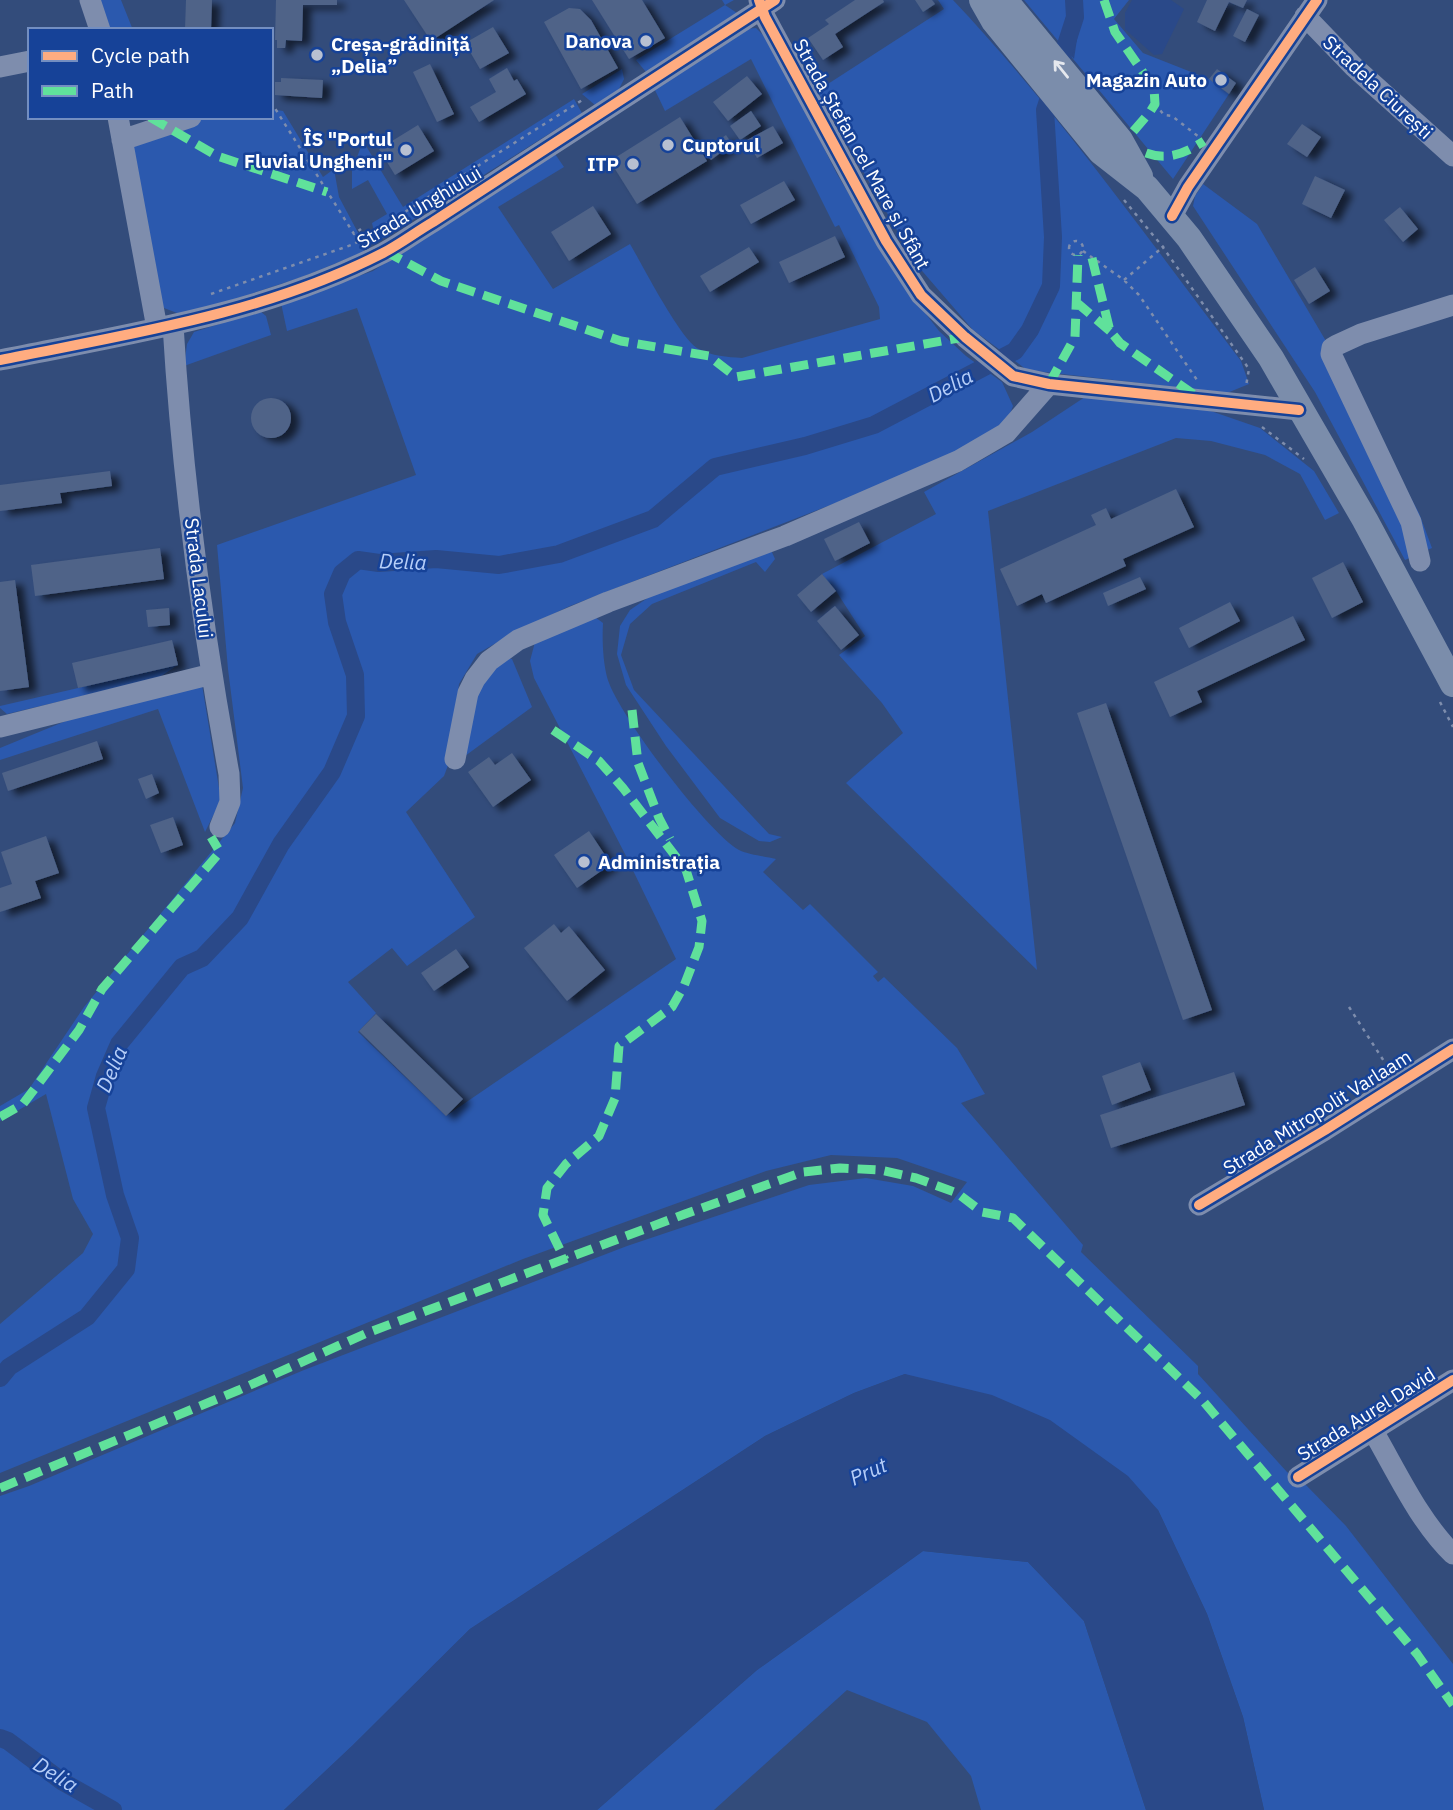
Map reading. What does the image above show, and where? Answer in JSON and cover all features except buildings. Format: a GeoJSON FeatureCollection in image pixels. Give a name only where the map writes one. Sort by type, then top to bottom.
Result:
{"type":"FeatureCollection","features":[{"type":"Feature","properties":{"kind":"main road"},"geometry":{"type":"LineString","coordinates":[[997,7],[1172,216],[1271,358],[1365,520],[1447,680]]}},
{"type":"Feature","properties":{"kind":"street"},"geometry":{"type":"LineString","coordinates":[[90,0],[99,28]]}},
{"type":"Feature","properties":{"kind":"street","name":"Strada Unghiului"},"geometry":{"type":"LineString","coordinates":[[0,360],[165,327],[220,313],[309,284],[385,251],[765,3]]}},
{"type":"Feature","properties":{"kind":"street","name":"Strada Ștefan cel Mare și Sfânt"},"geometry":{"type":"LineString","coordinates":[[765,3],[765,17],[886,241],[921,295],[965,338],[1013,376],[1048,384],[1299,410]]}},
{"type":"Feature","properties":{"kind":"street"},"geometry":{"type":"LineString","coordinates":[[1172,216],[1188,187],[1311,8]]}},
{"type":"Feature","properties":{"kind":"street","name":"Stradela Ciurești"},"geometry":{"type":"LineString","coordinates":[[1311,8],[1381,93],[1453,156]]}},
{"type":"Feature","properties":{"kind":"street"},"geometry":{"type":"LineString","coordinates":[[0,66],[28,61]]}},
{"type":"Feature","properties":{"kind":"street","name":"Strada Lacului"},"geometry":{"type":"LineString","coordinates":[[118,119],[177,393],[198,578],[229,774],[230,802],[220,827]]}},
{"type":"Feature","properties":{"kind":"street"},"geometry":{"type":"LineString","coordinates":[[122,140],[185,119]]}},
{"type":"Feature","properties":{"kind":"street"},"geometry":{"type":"LineString","coordinates":[[1393,574],[1427,559],[1331,354],[1332,348],[1361,334],[1453,305]]}},
{"type":"Feature","properties":{"kind":"street"},"geometry":{"type":"LineString","coordinates":[[455,759],[468,693],[475,679],[489,661],[518,640],[608,602],[785,536],[958,461],[1006,433],[1048,384]]}},
{"type":"Feature","properties":{"kind":"street"},"geometry":{"type":"LineString","coordinates":[[0,727],[212,674]]}},
{"type":"Feature","properties":{"kind":"street","name":"Strada Mitropolit Varlaam"},"geometry":{"type":"LineString","coordinates":[[1199,1205],[1453,1049]]}},
{"type":"Feature","properties":{"kind":"street","name":"Strada Aurel David"},"geometry":{"type":"LineString","coordinates":[[1298,1477],[1453,1380]]}},
{"type":"Feature","properties":{"kind":"street"},"geometry":{"type":"LineString","coordinates":[[1373,1431],[1424,1516],[1453,1554]]}},
{"type":"Feature","properties":{"kind":"path"},"geometry":{"type":"LineString","coordinates":[[208,295],[354,244],[584,99]]}},
{"type":"Feature","properties":{"kind":"path"},"geometry":{"type":"LineString","coordinates":[[1155,104],[1164,115],[1172,116],[1204,141]]}},
{"type":"Feature","properties":{"kind":"path"},"geometry":{"type":"LineString","coordinates":[[273,105],[354,234],[361,229]]}},
{"type":"Feature","properties":{"kind":"path"},"geometry":{"type":"LineString","coordinates":[[1121,195],[1162,246],[1249,369],[1250,377],[1245,389],[1260,425],[1307,461]]}},
{"type":"Feature","properties":{"kind":"path"},"geometry":{"type":"LineString","coordinates":[[1079,241],[1083,244],[1083,251],[1074,255],[1069,249],[1070,244],[1079,241]]}},
{"type":"Feature","properties":{"kind":"path"},"geometry":{"type":"LineString","coordinates":[[1124,280],[1162,246]]}},
{"type":"Feature","properties":{"kind":"path"},"geometry":{"type":"LineString","coordinates":[[1083,251],[1124,280],[1139,295],[1185,366],[1212,399]]}},
{"type":"Feature","properties":{"kind":"path"},"geometry":{"type":"LineString","coordinates":[[1447,680],[1453,727]]}},
{"type":"Feature","properties":{"kind":"path"},"geometry":{"type":"LineString","coordinates":[[1349,1007],[1399,1084]]}},
{"type":"Feature","properties":{"kind":"shaded area"},"geometry":{"type":"Polygon","coordinates":[[[98,0],[121,0],[132,28],[106,28],[98,0]]]}},
{"type":"Feature","properties":{"kind":"shaded area"},"geometry":{"type":"Polygon","coordinates":[[[938,0],[953,0],[1066,131],[1241,361],[1249,384],[1227,393],[1027,370],[973,330],[917,265],[817,91],[944,9],[938,0]]]}},
{"type":"Feature","properties":{"kind":"shaded area"},"geometry":{"type":"Polygon","coordinates":[[[1024,0],[1129,0],[1114,19],[1143,53],[1209,79],[1229,94],[1173,179],[1024,0]]]}},
{"type":"Feature","properties":{"kind":"shaded area"},"geometry":{"type":"Polygon","coordinates":[[[725,5],[737,13],[646,72],[636,60],[725,5]]]}},
{"type":"Feature","properties":{"kind":"shaded area"},"geometry":{"type":"Polygon","coordinates":[[[756,28],[771,43],[837,174],[900,280],[939,331],[966,356],[1002,382],[1013,406],[1007,422],[926,468],[570,606],[515,632],[477,654],[459,684],[450,760],[444,776],[406,812],[475,917],[407,966],[392,948],[348,982],[376,1013],[358,1032],[446,1116],[676,959],[534,678],[530,661],[535,642],[595,617],[603,623],[607,677],[614,694],[645,743],[686,797],[725,839],[739,850],[776,859],[763,872],[803,910],[810,904],[878,972],[873,976],[878,982],[884,977],[957,1048],[985,1094],[961,1103],[1083,1245],[1081,1252],[1198,1366],[1198,1374],[1287,1472],[1305,1484],[1346,1526],[1453,1664],[1453,1810],[1264,1810],[1243,1717],[1207,1614],[1158,1510],[905,1374],[854,1393],[765,1436],[470,1629],[284,1810],[0,1810],[0,1496],[304,1370],[627,1246],[809,1185],[866,1178],[913,1186],[951,1203],[967,1182],[897,1158],[831,1155],[766,1171],[523,1259],[0,1473],[0,1324],[83,1253],[93,1234],[73,1199],[46,1094],[0,1121],[0,1106],[29,1089],[84,1007],[235,823],[243,788],[228,669],[217,545],[416,475],[357,308],[287,331],[281,303],[373,271],[553,151],[564,167],[498,207],[553,289],[630,244],[662,301],[691,343],[699,349],[725,357],[742,358],[880,319],[879,307],[839,225],[835,227],[751,59],[665,111],[653,86],[746,29],[756,28]]]}},
{"type":"Feature","properties":{"kind":"shaded area"},"geometry":{"type":"Polygon","coordinates":[[[622,69],[624,79],[618,91],[595,105],[582,94],[622,69]]]}},
{"type":"Feature","properties":{"kind":"shaded area"},"geometry":{"type":"Polygon","coordinates":[[[574,99],[582,113],[384,238],[375,236],[372,223],[387,214],[368,180],[352,189],[352,171],[363,141],[403,207],[574,99]]]}},
{"type":"Feature","properties":{"kind":"shaded area"},"geometry":{"type":"Polygon","coordinates":[[[273,109],[283,111],[323,177],[334,169],[339,197],[363,242],[364,252],[302,277],[199,311],[177,313],[164,308],[130,150],[144,137],[203,119],[273,119],[273,109]]]}},
{"type":"Feature","properties":{"kind":"shaded area"},"geometry":{"type":"Polygon","coordinates":[[[1203,184],[1257,224],[1333,353],[1419,513],[1432,548],[1405,560],[1315,392],[1193,206],[1195,196],[1203,184]]]}},
{"type":"Feature","properties":{"kind":"shaded area"},"geometry":{"type":"Polygon","coordinates":[[[260,311],[266,316],[271,335],[184,366],[187,344],[194,332],[260,311]]]}},
{"type":"Feature","properties":{"kind":"shaded area"},"geometry":{"type":"Polygon","coordinates":[[[1088,395],[1205,409],[1260,428],[1314,471],[1339,513],[1325,520],[1300,474],[1265,455],[1211,441],[1176,438],[988,511],[1037,970],[846,783],[903,733],[882,703],[839,655],[865,636],[822,574],[936,514],[924,492],[1032,432],[1088,395]]]}},
{"type":"Feature","properties":{"kind":"shaded area"},"geometry":{"type":"Polygon","coordinates":[[[771,550],[775,559],[765,572],[756,562],[652,604],[630,624],[621,655],[634,690],[769,834],[782,837],[770,842],[759,841],[720,818],[666,746],[626,685],[617,654],[620,626],[630,610],[655,593],[771,550]]]}},
{"type":"Feature","properties":{"kind":"shaded area"},"geometry":{"type":"Polygon","coordinates":[[[504,657],[512,659],[532,707],[465,756],[480,683],[504,657]]]}},
{"type":"Feature","properties":{"kind":"shaded area"},"geometry":{"type":"Polygon","coordinates":[[[178,665],[158,678],[7,714],[0,708],[0,706],[178,665]]]}},
{"type":"Feature","properties":{"kind":"shaded area"},"geometry":{"type":"Polygon","coordinates":[[[202,685],[221,800],[205,832],[158,709],[0,760],[0,748],[78,716],[202,685]]]}},
{"type":"Feature","properties":{"kind":"shaded area"},"geometry":{"type":"Polygon","coordinates":[[[923,1551],[1028,1562],[1084,1621],[1146,1810],[981,1810],[971,1776],[927,1722],[847,1690],[714,1810],[597,1810],[757,1670],[923,1551]]]}},
{"type":"Feature","properties":{"kind":"water"},"geometry":{"type":"Polygon","coordinates":[[[1066,0],[1081,0],[1074,59],[1060,43],[1067,13],[1066,0]]]}},
{"type":"Feature","properties":{"kind":"water"},"geometry":{"type":"Polygon","coordinates":[[[1132,0],[1171,0],[1184,9],[1162,54],[1154,55],[1125,29],[1125,13],[1132,0]]]}},
{"type":"Feature","properties":{"kind":"water","name":"Prut"},"geometry":{"type":"Polygon","coordinates":[[[905,1374],[992,1395],[1050,1420],[1128,1476],[1158,1510],[1207,1614],[1243,1717],[1264,1810],[1146,1810],[1084,1621],[1028,1562],[923,1551],[757,1670],[597,1810],[284,1810],[470,1629],[765,1436],[854,1393],[905,1374]]]}},
{"type":"Feature","properties":{"kind":"waterway","name":"Delia"},"geometry":{"type":"LineString","coordinates":[[0,1378],[9,1367],[87,1317],[126,1269],[130,1238],[115,1195],[96,1108],[105,1076],[119,1044],[182,967],[202,958],[240,918],[281,844],[332,772],[356,716],[355,675],[337,622],[333,594],[342,573],[358,560],[379,563],[436,559],[499,565],[559,554],[653,519],[715,467],[805,446],[874,425],[1015,351],[1030,330],[1051,286],[1053,237],[1045,110],[1075,17],[1074,0]]}},
{"type":"Feature","properties":{"kind":"waterway","name":"Delia"},"geometry":{"type":"LineString","coordinates":[[0,1738],[8,1741],[63,1782],[113,1810]]}},
{"type":"Feature","properties":{"kind":"marked path"},"geometry":{"type":"LineString","coordinates":[[1104,0],[1115,32],[1154,88],[1155,104],[1131,134]]}},
{"type":"Feature","properties":{"kind":"marked path"},"geometry":{"type":"LineString","coordinates":[[153,119],[217,156],[327,192]]}},
{"type":"Feature","properties":{"kind":"marked path"},"geometry":{"type":"LineString","coordinates":[[1146,153],[1169,156],[1204,141]]}},
{"type":"Feature","properties":{"kind":"marked path"},"geometry":{"type":"LineString","coordinates":[[385,251],[441,281],[621,341],[709,356],[736,377],[965,337]]}},
{"type":"Feature","properties":{"kind":"marked path"},"geometry":{"type":"LineString","coordinates":[[1049,384],[1075,337],[1078,255]]}},
{"type":"Feature","properties":{"kind":"marked path"},"geometry":{"type":"LineString","coordinates":[[1092,258],[1110,331],[1120,343],[1196,396]]}},
{"type":"Feature","properties":{"kind":"marked path"},"geometry":{"type":"LineString","coordinates":[[1076,302],[1110,331]]}},
{"type":"Feature","properties":{"kind":"marked path"},"geometry":{"type":"LineString","coordinates":[[632,710],[638,763],[670,839]]}},
{"type":"Feature","properties":{"kind":"marked path"},"geometry":{"type":"LineString","coordinates":[[553,730],[599,761],[623,788],[686,870],[702,921],[699,947],[684,986],[672,1007],[619,1046],[615,1098],[599,1136],[566,1164],[547,1188],[543,1215],[565,1260]]}},
{"type":"Feature","properties":{"kind":"marked path"},"geometry":{"type":"LineString","coordinates":[[0,1117],[23,1104],[79,1030],[102,989],[220,852],[211,837]]}},
{"type":"Feature","properties":{"kind":"marked path"},"geometry":{"type":"LineString","coordinates":[[0,1488],[239,1390],[367,1333],[685,1214],[803,1172],[840,1168],[880,1170],[916,1178],[957,1193],[982,1212],[1013,1218],[1203,1401],[1417,1654],[1453,1705]]}},
{"type":"Feature","properties":{"kind":"cycle path"},"geometry":{"type":"LineString","coordinates":[[759,0],[765,17],[886,241],[921,295],[965,337],[1013,376],[1049,384],[1299,410]]}},
{"type":"Feature","properties":{"kind":"cycle path"},"geometry":{"type":"LineString","coordinates":[[0,360],[195,320],[291,292],[338,274],[383,253],[433,222],[775,0]]}},
{"type":"Feature","properties":{"kind":"cycle path"},"geometry":{"type":"LineString","coordinates":[[1172,216],[1188,187],[1317,0]]}},
{"type":"Feature","properties":{"kind":"cycle path"},"geometry":{"type":"LineString","coordinates":[[1199,1205],[1453,1049]]}},
{"type":"Feature","properties":{"kind":"cycle path"},"geometry":{"type":"LineString","coordinates":[[1298,1477],[1453,1380]]}},
{"type":"Feature","properties":{"kind":"place","name":"Danova"},"geometry":{"type":"Point","coordinates":[646,41]}},
{"type":"Feature","properties":{"kind":"place","name":"Creșa-grădiniță „Delia”"},"geometry":{"type":"Point","coordinates":[317,55]}},
{"type":"Feature","properties":{"kind":"place","name":"Magazin Auto"},"geometry":{"type":"Point","coordinates":[1221,80]}},
{"type":"Feature","properties":{"kind":"place","name":"Cuptorul"},"geometry":{"type":"Point","coordinates":[668,145]}},
{"type":"Feature","properties":{"kind":"place","name":"ÎS \"Portul Fluvial Ungheni\""},"geometry":{"type":"Point","coordinates":[406,150]}},
{"type":"Feature","properties":{"kind":"place","name":"ITP"},"geometry":{"type":"Point","coordinates":[633,164]}},
{"type":"Feature","properties":{"kind":"place","name":"Administrația"},"geometry":{"type":"Point","coordinates":[584,862]}}]}
